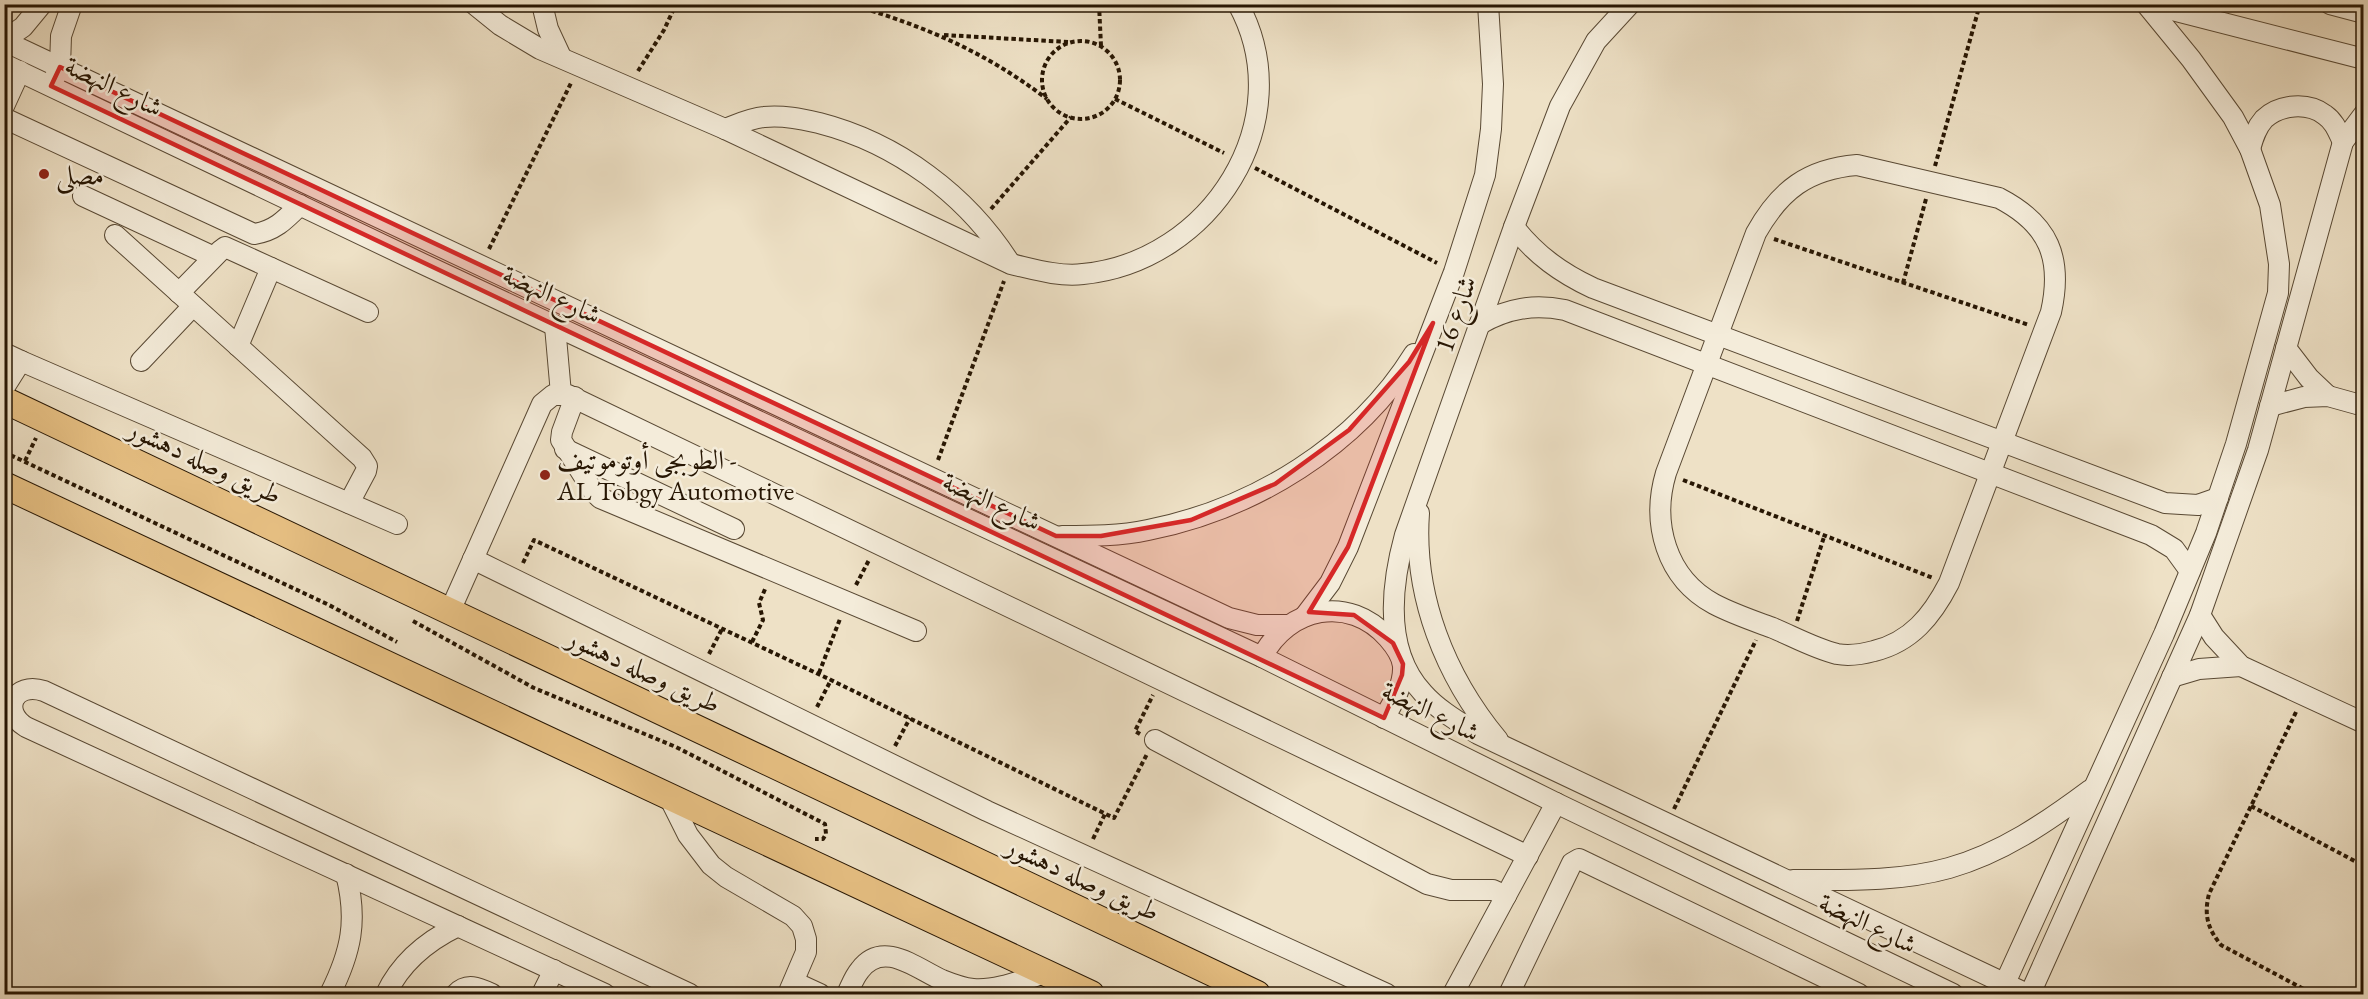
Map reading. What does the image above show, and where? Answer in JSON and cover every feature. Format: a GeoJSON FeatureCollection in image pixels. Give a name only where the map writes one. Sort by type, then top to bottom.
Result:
{"type":"FeatureCollection","features":[{"type":"Feature","properties":{"kind":"main road","name":"طريق وصله دهشور"},"geometry":{"type":"LineString","coordinates":[[4,400],[1257,994]]}},
{"type":"Feature","properties":{"kind":"main road"},"geometry":{"type":"LineString","coordinates":[[4,485],[1091,994]]}},
{"type":"Feature","properties":{"kind":"street"},"geometry":{"type":"LineString","coordinates":[[4,40],[23,27],[42,4]]}},
{"type":"Feature","properties":{"kind":"street"},"geometry":{"type":"LineString","coordinates":[[51,86],[60,67],[61,36],[72,4]]}},
{"type":"Feature","properties":{"kind":"street"},"geometry":{"type":"LineString","coordinates":[[474,4],[520,38],[725,129],[1011,264],[1048,272],[1081,275],[1106,271],[1154,253],[1196,223],[1230,184],[1242,162],[1255,120],[1258,77],[1251,35],[1238,4]]}},
{"type":"Feature","properties":{"kind":"street"},"geometry":{"type":"LineString","coordinates":[[542,4],[548,29],[561,57]]}},
{"type":"Feature","properties":{"kind":"street","name":"شارع 16"},"geometry":{"type":"LineString","coordinates":[[1262,657],[1268,645],[1296,620],[1330,583],[1348,547],[1454,272],[1485,175],[1491,129],[1493,84],[1488,4]]}},
{"type":"Feature","properties":{"kind":"street","name":"شارع 16"},"geometry":{"type":"LineString","coordinates":[[1403,664],[1396,638],[1394,598],[1405,535],[1514,227],[1560,106],[1577,71],[1596,41],[1630,4]]}},
{"type":"Feature","properties":{"kind":"street"},"geometry":{"type":"LineString","coordinates":[[2147,4],[2364,59]]}},
{"type":"Feature","properties":{"kind":"street"},"geometry":{"type":"LineString","coordinates":[[2002,989],[2164,634],[2190,571],[2236,444],[2278,293],[2279,264],[2274,224],[2262,176],[2250,149],[2228,110],[2147,4]]}},
{"type":"Feature","properties":{"kind":"street"},"geometry":{"type":"LineString","coordinates":[[2330,4],[2364,13]]}},
{"type":"Feature","properties":{"kind":"street","name":"شارع النهضة"},"geometry":{"type":"LineString","coordinates":[[4,40],[1229,618],[1257,626],[1296,620],[1321,612],[1338,612],[1369,621],[1393,643],[1403,664],[1423,693],[1478,734],[1786,880],[2002,989],[2028,994]]}},
{"type":"Feature","properties":{"kind":"street"},"geometry":{"type":"LineString","coordinates":[[4,106],[12,67]]}},
{"type":"Feature","properties":{"kind":"street","name":"شارع النهضة"},"geometry":{"type":"LineString","coordinates":[[12,67],[423,264],[1262,657],[1950,994]]}},
{"type":"Feature","properties":{"kind":"street"},"geometry":{"type":"LineString","coordinates":[[2250,149],[2255,133],[2265,119],[2278,110],[2294,106],[2311,108],[2325,115],[2337,127],[2343,142]]}},
{"type":"Feature","properties":{"kind":"street"},"geometry":{"type":"LineString","coordinates":[[2028,994],[2200,615],[2258,450],[2343,142],[2364,114]]}},
{"type":"Feature","properties":{"kind":"street"},"geometry":{"type":"LineString","coordinates":[[725,129],[743,121],[785,116],[831,127],[888,151],[925,173],[945,189],[980,222],[1011,264]]}},
{"type":"Feature","properties":{"kind":"street"},"geometry":{"type":"LineString","coordinates":[[4,118],[254,234],[271,230],[300,205]]}},
{"type":"Feature","properties":{"kind":"street"},"geometry":{"type":"LineString","coordinates":[[1857,165],[1931,182],[1999,198],[2020,209],[2036,225],[2049,244],[2055,267],[2056,290],[2044,330],[1990,474],[1948,584],[1938,604],[1924,623],[1906,638],[1885,648],[1862,654],[1838,654],[1713,603],[1695,590],[1680,573],[1668,554],[1662,533],[1659,510],[1666,473],[1756,233],[1774,206],[1797,184],[1816,173],[1836,167],[1857,165]]}},
{"type":"Feature","properties":{"kind":"street"},"geometry":{"type":"LineString","coordinates":[[83,196],[219,252],[272,268],[368,312]]}},
{"type":"Feature","properties":{"kind":"street"},"geometry":{"type":"LineString","coordinates":[[1514,227],[1536,253],[1578,281],[1718,335],[2165,503],[2198,505],[2218,498]]}},
{"type":"Feature","properties":{"kind":"street"},"geometry":{"type":"LineString","coordinates":[[141,362],[219,252],[245,231]]}},
{"type":"Feature","properties":{"kind":"street"},"geometry":{"type":"LineString","coordinates":[[115,235],[362,458],[367,466],[366,471],[349,503]]}},
{"type":"Feature","properties":{"kind":"street"},"geometry":{"type":"LineString","coordinates":[[423,264],[433,244]]}},
{"type":"Feature","properties":{"kind":"street"},"geometry":{"type":"LineString","coordinates":[[238,346],[272,268]]}},
{"type":"Feature","properties":{"kind":"street"},"geometry":{"type":"LineString","coordinates":[[1480,324],[1496,315],[1530,307],[1565,310],[2151,535],[2174,549],[2190,571]]}},
{"type":"Feature","properties":{"kind":"street"},"geometry":{"type":"LineString","coordinates":[[1046,556],[1056,536],[1101,536],[1191,520],[1234,504],[1275,484],[1313,459],[1357,422],[1381,398],[1409,362],[1433,323]]}},
{"type":"Feature","properties":{"kind":"street"},"geometry":{"type":"LineString","coordinates":[[555,326],[568,396],[561,440],[600,498],[916,631]]}},
{"type":"Feature","properties":{"kind":"street"},"geometry":{"type":"LineString","coordinates":[[2286,348],[2309,378],[2328,396]]}},
{"type":"Feature","properties":{"kind":"street"},"geometry":{"type":"LineString","coordinates":[[4,388],[13,357],[397,524]]}},
{"type":"Feature","properties":{"kind":"street"},"geometry":{"type":"LineString","coordinates":[[450,611],[542,404],[553,395],[568,396],[1528,856]]}},
{"type":"Feature","properties":{"kind":"street"},"geometry":{"type":"LineString","coordinates":[[2270,406],[2304,397],[2328,396],[2364,406]]}},
{"type":"Feature","properties":{"kind":"street"},"geometry":{"type":"LineString","coordinates":[[2236,444],[2258,450]]}},
{"type":"Feature","properties":{"kind":"street"},"geometry":{"type":"LineString","coordinates":[[565,449],[734,529]]}},
{"type":"Feature","properties":{"kind":"street"},"geometry":{"type":"LineString","coordinates":[[1421,495],[1419,522],[1421,567],[1434,628],[1443,654],[1460,686],[1501,744]]}},
{"type":"Feature","properties":{"kind":"street"},"geometry":{"type":"LineString","coordinates":[[473,559],[887,762],[1085,856],[1387,994]]}},
{"type":"Feature","properties":{"kind":"street"},"geometry":{"type":"LineString","coordinates":[[2200,615],[2214,637],[2241,666],[2364,723]]}},
{"type":"Feature","properties":{"kind":"street"},"geometry":{"type":"LineString","coordinates":[[2164,634],[2187,644]]}},
{"type":"Feature","properties":{"kind":"street"},"geometry":{"type":"LineString","coordinates":[[1384,718],[1400,686],[1403,664]]}},
{"type":"Feature","properties":{"kind":"street"},"geometry":{"type":"LineString","coordinates":[[2172,677],[2199,669],[2241,666]]}},
{"type":"Feature","properties":{"kind":"street"},"geometry":{"type":"LineString","coordinates":[[605,994],[26,728],[16,722],[11,711],[13,699],[21,690],[32,687],[44,691],[690,994]]}},
{"type":"Feature","properties":{"kind":"street"},"geometry":{"type":"LineString","coordinates":[[1155,740],[1427,884],[1451,890],[1492,890],[1506,896]]}},
{"type":"Feature","properties":{"kind":"street"},"geometry":{"type":"LineString","coordinates":[[1786,880],[1868,880],[1949,868],[1987,854],[2024,836],[2092,789]]}},
{"type":"Feature","properties":{"kind":"street"},"geometry":{"type":"LineString","coordinates":[[669,797],[688,835],[711,866],[793,916],[802,926],[806,939],[806,952],[791,988],[820,994]]}},
{"type":"Feature","properties":{"kind":"street"},"geometry":{"type":"LineString","coordinates":[[1453,994],[1556,803]]}},
{"type":"Feature","properties":{"kind":"street"},"geometry":{"type":"LineString","coordinates":[[1509,994],[1572,863],[1579,859],[1859,994]]}},
{"type":"Feature","properties":{"kind":"street"},"geometry":{"type":"LineString","coordinates":[[330,994],[343,967],[352,932],[351,893],[346,874]]}},
{"type":"Feature","properties":{"kind":"street"},"geometry":{"type":"LineString","coordinates":[[386,994],[398,974],[419,950],[458,926]]}},
{"type":"Feature","properties":{"kind":"street"},"geometry":{"type":"LineString","coordinates":[[847,994],[860,969],[876,958],[885,956],[903,959],[942,980],[974,989],[990,988],[1045,973]]}},
{"type":"Feature","properties":{"kind":"street"},"geometry":{"type":"LineString","coordinates":[[542,994],[554,970]]}},
{"type":"Feature","properties":{"kind":"street"},"geometry":{"type":"LineString","coordinates":[[456,994],[470,986],[492,994]]}},
{"type":"Feature","properties":{"kind":"path"},"geometry":{"type":"LineString","coordinates":[[628,86],[664,30],[676,4]]}},
{"type":"Feature","properties":{"kind":"path"},"geometry":{"type":"LineString","coordinates":[[850,4],[940,34],[996,63],[1047,100]]}},
{"type":"Feature","properties":{"kind":"path"},"geometry":{"type":"LineString","coordinates":[[1100,4],[1101,46]]}},
{"type":"Feature","properties":{"kind":"path"},"geometry":{"type":"LineString","coordinates":[[1904,283],[1980,4]]}},
{"type":"Feature","properties":{"kind":"path"},"geometry":{"type":"LineString","coordinates":[[940,34],[984,39],[1092,42],[1101,46],[1113,58],[1120,83],[1114,99],[1096,115],[1071,117],[1053,108],[1043,90],[1043,70],[1054,52],[1071,42]]}},
{"type":"Feature","properties":{"kind":"path"},"geometry":{"type":"LineString","coordinates":[[481,266],[580,66]]}},
{"type":"Feature","properties":{"kind":"path"},"geometry":{"type":"LineString","coordinates":[[1114,99],[1242,162],[1454,272]]}},
{"type":"Feature","properties":{"kind":"path"},"geometry":{"type":"LineString","coordinates":[[980,222],[1071,117]]}},
{"type":"Feature","properties":{"kind":"path"},"geometry":{"type":"LineString","coordinates":[[1756,233],[2044,330]]}},
{"type":"Feature","properties":{"kind":"path"},"geometry":{"type":"LineString","coordinates":[[931,477],[1011,264]]}},
{"type":"Feature","properties":{"kind":"path"},"geometry":{"type":"LineString","coordinates":[[26,433],[47,443]]}},
{"type":"Feature","properties":{"kind":"path"},"geometry":{"type":"LineString","coordinates":[[25,461],[36,438]]}},
{"type":"Feature","properties":{"kind":"path"},"geometry":{"type":"LineString","coordinates":[[4,452],[329,605],[398,643]]}},
{"type":"Feature","properties":{"kind":"path"},"geometry":{"type":"LineString","coordinates":[[1666,473],[1948,584]]}},
{"type":"Feature","properties":{"kind":"path"},"geometry":{"type":"LineString","coordinates":[[1793,636],[1824,536]]}},
{"type":"Feature","properties":{"kind":"path"},"geometry":{"type":"LineString","coordinates":[[515,580],[534,540],[819,674],[1114,818],[1155,740],[1135,731],[1161,679]]}},
{"type":"Feature","properties":{"kind":"path"},"geometry":{"type":"LineString","coordinates":[[819,674],[847,602],[877,543]]}},
{"type":"Feature","properties":{"kind":"path"},"geometry":{"type":"LineString","coordinates":[[752,642],[763,620],[759,603],[774,571]]}},
{"type":"Feature","properties":{"kind":"path"},"geometry":{"type":"LineString","coordinates":[[409,618],[534,688],[676,747],[825,824],[827,829],[823,839],[818,840],[807,836]]}},
{"type":"Feature","properties":{"kind":"path"},"geometry":{"type":"LineString","coordinates":[[1667,823],[1764,625]]}},
{"type":"Feature","properties":{"kind":"path"},"geometry":{"type":"LineString","coordinates":[[701,670],[722,629]]}},
{"type":"Feature","properties":{"kind":"path"},"geometry":{"type":"LineString","coordinates":[[808,723],[831,680]]}},
{"type":"Feature","properties":{"kind":"path"},"geometry":{"type":"LineString","coordinates":[[2304,695],[2209,894],[2206,907],[2207,921],[2212,934],[2221,945],[2313,994]]}},
{"type":"Feature","properties":{"kind":"path"},"geometry":{"type":"LineString","coordinates":[[887,762],[910,718]]}},
{"type":"Feature","properties":{"kind":"path"},"geometry":{"type":"LineString","coordinates":[[2251,806],[2364,866]]}},
{"type":"Feature","properties":{"kind":"path"},"geometry":{"type":"LineString","coordinates":[[1085,856],[1105,814]]}},
{"type":"Feature","properties":{"kind":"path"},"geometry":{"type":"LineString","coordinates":[[2297,994],[2300,988]]}},
{"type":"Feature","properties":{"kind":"highlighted area"},"geometry":{"type":"Polygon","coordinates":[[[60,67],[1056,536],[1101,536],[1191,520],[1275,484],[1349,430],[1409,362],[1433,323],[1348,547],[1309,612],[1354,615],[1393,643],[1403,664],[1402,675],[1384,718],[51,86],[60,67]]]}},
{"type":"Feature","properties":{"kind":"place","name":"مصلى"},"geometry":{"type":"Point","coordinates":[44,174]}},
{"type":"Feature","properties":{"kind":"place","name":"الطوبجى أوتوموتيف - AL Tobgy Automotive"},"geometry":{"type":"Point","coordinates":[545,475]}}]}
